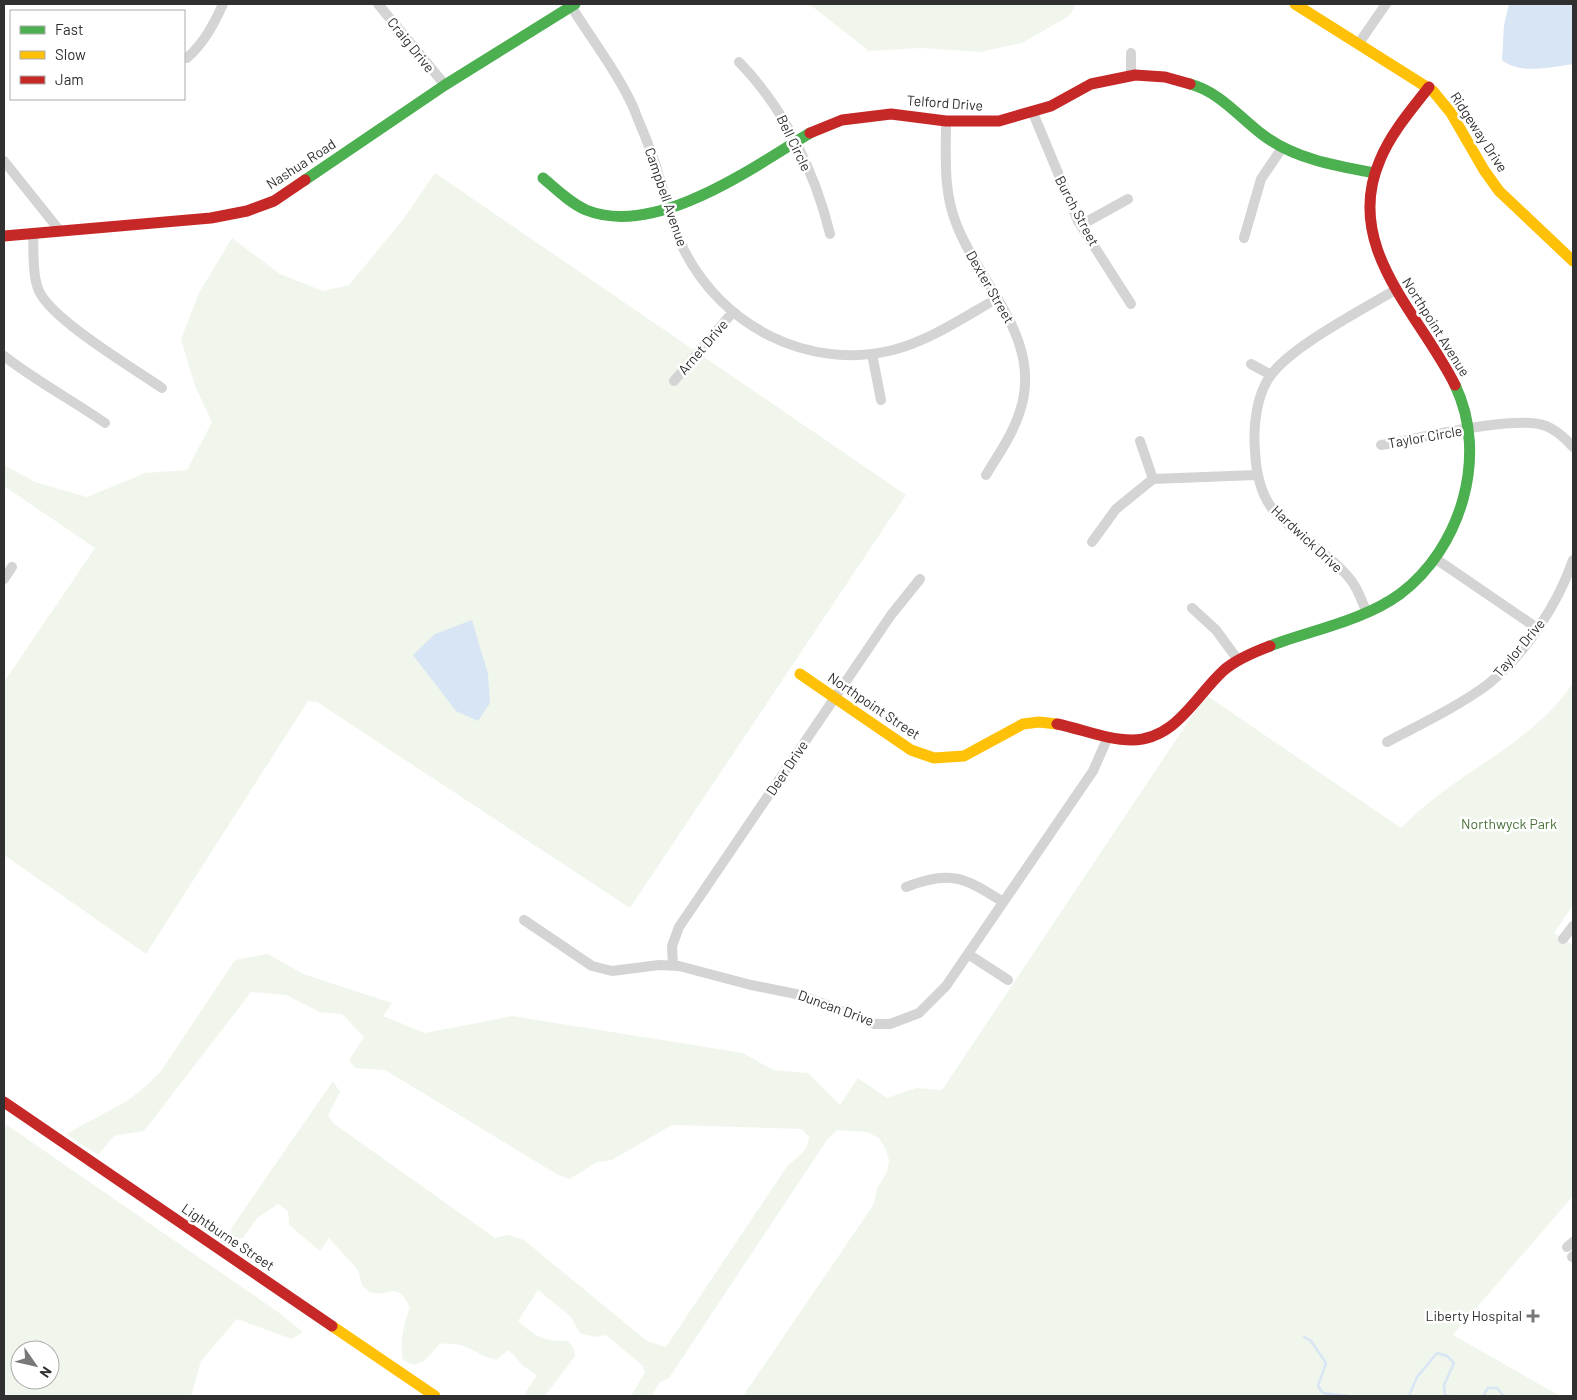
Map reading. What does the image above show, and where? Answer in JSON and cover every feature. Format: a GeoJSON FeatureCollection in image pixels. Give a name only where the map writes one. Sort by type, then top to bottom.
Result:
{"type":"FeatureCollection","features":[{"type":"Feature","properties":{"kind":"street"},"geometry":{"type":"LineString","coordinates":[[187,58],[201,43],[223,4]]}},
{"type":"Feature","properties":{"kind":"street","name":"Craig Drive"},"geometry":{"type":"LineString","coordinates":[[378,4],[445,85]]}},
{"type":"Feature","properties":{"kind":"street","name":"Ridgeway Drive"},"geometry":{"type":"LineString","coordinates":[[1295,4],[1428,87],[1451,113],[1484,170],[1499,191],[1573,261]]}},
{"type":"Feature","properties":{"kind":"street"},"geometry":{"type":"LineString","coordinates":[[1359,43],[1386,4]]}},
{"type":"Feature","properties":{"kind":"street","name":"Nashua Road"},"geometry":{"type":"LineString","coordinates":[[4,236],[211,218],[254,209],[280,197],[445,85],[573,5]]}},
{"type":"Feature","properties":{"kind":"street","name":"Campbell Avenue"},"geometry":{"type":"LineString","coordinates":[[573,5],[633,107],[658,171],[673,228],[696,270],[710,289],[733,312],[766,335],[802,349],[833,355],[872,354],[916,342],[998,298]]}},
{"type":"Feature","properties":{"kind":"street"},"geometry":{"type":"LineString","coordinates":[[1131,53],[1131,76]]}},
{"type":"Feature","properties":{"kind":"street","name":"Bell Circle"},"geometry":{"type":"LineString","coordinates":[[739,62],[775,105],[795,141],[821,199],[830,234]]}},
{"type":"Feature","properties":{"kind":"street","name":"Telford Drive"},"geometry":{"type":"LineString","coordinates":[[543,178],[577,206],[603,215],[631,217],[668,209],[717,189],[795,141],[826,125],[858,116],[891,114],[946,122],[992,122],[1033,113],[1064,100],[1091,84],[1131,76],[1166,77],[1209,91],[1235,108],[1263,135],[1282,148],[1311,160],[1375,173]]}},
{"type":"Feature","properties":{"kind":"street","name":"Northpoint Avenue"},"geometry":{"type":"LineString","coordinates":[[1202,692],[1216,674],[1238,660],[1255,652],[1367,613],[1387,604],[1408,589],[1436,559],[1455,524],[1464,499],[1468,475],[1469,430],[1457,389],[1448,370],[1395,290],[1378,256],[1370,224],[1369,198],[1375,173],[1386,147],[1428,87]]}},
{"type":"Feature","properties":{"kind":"street","name":"Burch Street"},"geometry":{"type":"LineString","coordinates":[[1033,113],[1061,185],[1081,226],[1131,304]]}},
{"type":"Feature","properties":{"kind":"street","name":"Dexter Street"},"geometry":{"type":"LineString","coordinates":[[946,122],[945,172],[949,203],[962,237],[998,298],[1016,334],[1024,370],[1025,390],[1017,419],[986,475]]}},
{"type":"Feature","properties":{"kind":"street"},"geometry":{"type":"LineString","coordinates":[[1244,238],[1258,186],[1268,165],[1282,148]]}},
{"type":"Feature","properties":{"kind":"street"},"geometry":{"type":"LineString","coordinates":[[4,161],[60,231]]}},
{"type":"Feature","properties":{"kind":"street"},"geometry":{"type":"LineString","coordinates":[[1081,226],[1128,199]]}},
{"type":"Feature","properties":{"kind":"street"},"geometry":{"type":"LineString","coordinates":[[32,233],[37,282],[48,306],[78,330],[162,388]]}},
{"type":"Feature","properties":{"kind":"street","name":"Hardwick Drive"},"geometry":{"type":"LineString","coordinates":[[1367,613],[1351,580],[1323,552],[1273,510],[1256,475],[1254,440],[1256,413],[1262,391],[1271,375],[1309,343],[1395,290]]}},
{"type":"Feature","properties":{"kind":"street","name":"Arnet Drive"},"geometry":{"type":"LineString","coordinates":[[674,381],[733,312]]}},
{"type":"Feature","properties":{"kind":"street"},"geometry":{"type":"LineString","coordinates":[[872,354],[881,400]]}},
{"type":"Feature","properties":{"kind":"street"},"geometry":{"type":"LineString","coordinates":[[4,356],[31,377],[54,389],[105,423]]}},
{"type":"Feature","properties":{"kind":"street"},"geometry":{"type":"LineString","coordinates":[[1251,364],[1271,375]]}},
{"type":"Feature","properties":{"kind":"street"},"geometry":{"type":"LineString","coordinates":[[1469,430],[1510,422],[1534,423],[1554,430],[1573,447]]}},
{"type":"Feature","properties":{"kind":"street","name":"Taylor Circle"},"geometry":{"type":"LineString","coordinates":[[1381,445],[1469,430]]}},
{"type":"Feature","properties":{"kind":"street"},"geometry":{"type":"LineString","coordinates":[[1140,441],[1153,479]]}},
{"type":"Feature","properties":{"kind":"street"},"geometry":{"type":"LineString","coordinates":[[1092,542],[1116,509],[1153,479],[1256,475]]}},
{"type":"Feature","properties":{"kind":"street"},"geometry":{"type":"LineString","coordinates":[[1436,559],[1537,628]]}},
{"type":"Feature","properties":{"kind":"street","name":"Taylor Drive"},"geometry":{"type":"LineString","coordinates":[[1388,742],[1488,684],[1505,669],[1555,602],[1573,560]]}},
{"type":"Feature","properties":{"kind":"street"},"geometry":{"type":"LineString","coordinates":[[4,579],[12,567]]}},
{"type":"Feature","properties":{"kind":"street","name":"Deer Drive"},"geometry":{"type":"LineString","coordinates":[[673,965],[672,946],[679,927],[891,615],[920,579]]}},
{"type":"Feature","properties":{"kind":"street"},"geometry":{"type":"LineString","coordinates":[[1192,608],[1216,630],[1238,660]]}},
{"type":"Feature","properties":{"kind":"street","name":"Northpoint Street"},"geometry":{"type":"LineString","coordinates":[[800,674],[911,750],[927,757],[943,760],[960,758],[975,753],[1013,727],[1039,722],[1055,723],[1108,737],[1137,740],[1162,733],[1174,725],[1202,692]]}},
{"type":"Feature","properties":{"kind":"street","name":"Duncan Drive"},"geometry":{"type":"LineString","coordinates":[[524,920],[592,966],[612,971],[673,965],[752,985],[785,990],[874,1024],[890,1024],[919,1013],[933,1002],[1093,771],[1108,737]]}},
{"type":"Feature","properties":{"kind":"street"},"geometry":{"type":"LineString","coordinates":[[906,887],[933,877],[953,878],[976,885],[1003,902]]}},
{"type":"Feature","properties":{"kind":"street"},"geometry":{"type":"LineString","coordinates":[[1562,939],[1573,926]]}},
{"type":"Feature","properties":{"kind":"street"},"geometry":{"type":"LineString","coordinates":[[968,954],[1008,980]]}},
{"type":"Feature","properties":{"kind":"street","name":"Lightburne Street"},"geometry":{"type":"LineString","coordinates":[[4,1102],[435,1396]]}},
{"type":"Feature","properties":{"kind":"green space"},"geometry":{"type":"Polygon","coordinates":[[[809,4],[1077,4],[1069,16],[1022,43],[980,52],[921,48],[869,51],[809,4]]]}},
{"type":"Feature","properties":{"kind":"green space"},"geometry":{"type":"Polygon","coordinates":[[[435,173],[906,495],[630,908],[317,702],[308,701],[146,954],[4,855],[4,682],[95,548],[4,486],[4,465],[35,482],[87,497],[145,473],[187,470],[212,422],[195,386],[181,339],[199,293],[232,238],[280,274],[323,291],[349,285],[402,221],[435,173]]]}},
{"type":"Feature","properties":{"kind":"green space","name":"Northwyck Park"},"geometry":{"type":"Polygon","coordinates":[[[1573,683],[1573,905],[1554,933],[1573,945],[1573,1196],[1453,1335],[1560,1396],[743,1396],[874,1204],[877,1188],[887,1172],[889,1160],[879,1138],[867,1132],[837,1130],[827,1140],[669,1378],[660,1382],[651,1396],[631,1396],[645,1372],[643,1366],[606,1335],[595,1337],[580,1333],[570,1316],[538,1290],[518,1321],[536,1335],[546,1339],[568,1341],[574,1349],[575,1356],[545,1396],[523,1396],[537,1375],[522,1365],[509,1350],[496,1360],[457,1344],[440,1344],[424,1361],[414,1365],[403,1360],[403,1333],[410,1307],[401,1294],[393,1291],[379,1294],[367,1290],[362,1286],[358,1270],[329,1238],[320,1251],[289,1225],[288,1211],[278,1204],[257,1218],[243,1238],[235,1240],[230,1236],[232,1227],[333,1081],[340,1092],[328,1115],[333,1123],[495,1238],[509,1235],[524,1240],[647,1341],[666,1347],[788,1165],[805,1149],[809,1137],[802,1129],[672,1125],[612,1160],[597,1162],[570,1179],[558,1175],[385,1070],[355,1068],[349,1060],[364,1037],[342,1014],[320,1012],[286,995],[251,992],[144,1131],[114,1136],[98,1155],[66,1134],[127,1101],[161,1071],[235,960],[268,954],[303,974],[392,1003],[383,1016],[425,1033],[512,1016],[743,1053],[773,1070],[808,1073],[840,1105],[858,1078],[887,1098],[916,1088],[942,1090],[1206,695],[1401,828],[1443,791],[1536,725],[1556,705],[1573,683]]]}},
{"type":"Feature","properties":{"kind":"green space"},"geometry":{"type":"Polygon","coordinates":[[[4,1123],[278,1312],[303,1332],[292,1339],[237,1319],[201,1361],[191,1396],[4,1396],[4,1123]]]}},
{"type":"Feature","properties":{"kind":"water"},"geometry":{"type":"Polygon","coordinates":[[[1509,4],[1573,4],[1573,64],[1527,69],[1509,65],[1502,60],[1504,25],[1509,4]]]}},
{"type":"Feature","properties":{"kind":"water"},"geometry":{"type":"Polygon","coordinates":[[[472,620],[488,674],[490,703],[478,721],[456,711],[413,655],[435,634],[472,620]]]}},
{"type":"Feature","properties":{"kind":"waterway"},"geometry":{"type":"LineString","coordinates":[[1304,1337],[1311,1341],[1326,1363],[1318,1386],[1323,1393],[1349,1396]]}},
{"type":"Feature","properties":{"kind":"waterway"},"geometry":{"type":"LineString","coordinates":[[1409,1396],[1417,1377],[1437,1353],[1447,1356],[1454,1363],[1444,1385],[1445,1395],[1449,1396]]}},
{"type":"Feature","properties":{"kind":"waterway"},"geometry":{"type":"LineString","coordinates":[[1483,1396],[1488,1388],[1497,1388],[1504,1396]]}},
{"type":"Feature","properties":{"kind":"traffic: fast"},"geometry":{"type":"LineString","coordinates":[[305,180],[445,85],[575,4]]}},
{"type":"Feature","properties":{"kind":"traffic: fast"},"geometry":{"type":"LineString","coordinates":[[1190,84],[1211,93],[1263,135],[1289,150],[1316,160],[1375,173]]}},
{"type":"Feature","properties":{"kind":"traffic: fast"},"geometry":{"type":"LineString","coordinates":[[543,178],[569,200],[586,210],[613,216],[642,215],[672,207],[702,195],[760,164],[810,133]]}},
{"type":"Feature","properties":{"kind":"traffic: fast"},"geometry":{"type":"LineString","coordinates":[[1270,646],[1354,618],[1386,603],[1400,594],[1421,575],[1439,552],[1453,526],[1463,499],[1469,470],[1469,441],[1465,412],[1455,385]]}},
{"type":"Feature","properties":{"kind":"traffic: slow"},"geometry":{"type":"LineString","coordinates":[[1295,4],[1433,91],[1451,113],[1484,170],[1499,191],[1573,261]]}},
{"type":"Feature","properties":{"kind":"traffic: slow"},"geometry":{"type":"LineString","coordinates":[[800,674],[911,750],[934,758],[964,756],[1023,724],[1039,722],[1057,724]]}},
{"type":"Feature","properties":{"kind":"traffic: slow"},"geometry":{"type":"LineString","coordinates":[[332,1326],[435,1396]]}},
{"type":"Feature","properties":{"kind":"traffic: jam"},"geometry":{"type":"LineString","coordinates":[[810,133],[842,120],[891,114],[946,121],[999,121],[1051,106],[1091,84],[1135,75],[1165,77],[1190,84]]}},
{"type":"Feature","properties":{"kind":"traffic: jam"},"geometry":{"type":"LineString","coordinates":[[1429,87],[1408,113],[1380,160],[1371,192],[1371,222],[1378,251],[1390,278],[1455,385]]}},
{"type":"Feature","properties":{"kind":"traffic: jam"},"geometry":{"type":"LineString","coordinates":[[4,236],[211,218],[247,211],[274,201],[305,180]]}},
{"type":"Feature","properties":{"kind":"traffic: jam"},"geometry":{"type":"LineString","coordinates":[[1057,724],[1123,740],[1147,738],[1161,733],[1183,715],[1223,671],[1233,663],[1270,646]]}},
{"type":"Feature","properties":{"kind":"traffic: jam"},"geometry":{"type":"LineString","coordinates":[[4,1102],[332,1326]]}},
{"type":"Feature","properties":{"kind":"place","name":"Liberty Hospital"},"geometry":{"type":"Point","coordinates":[1533,1316]}}]}
